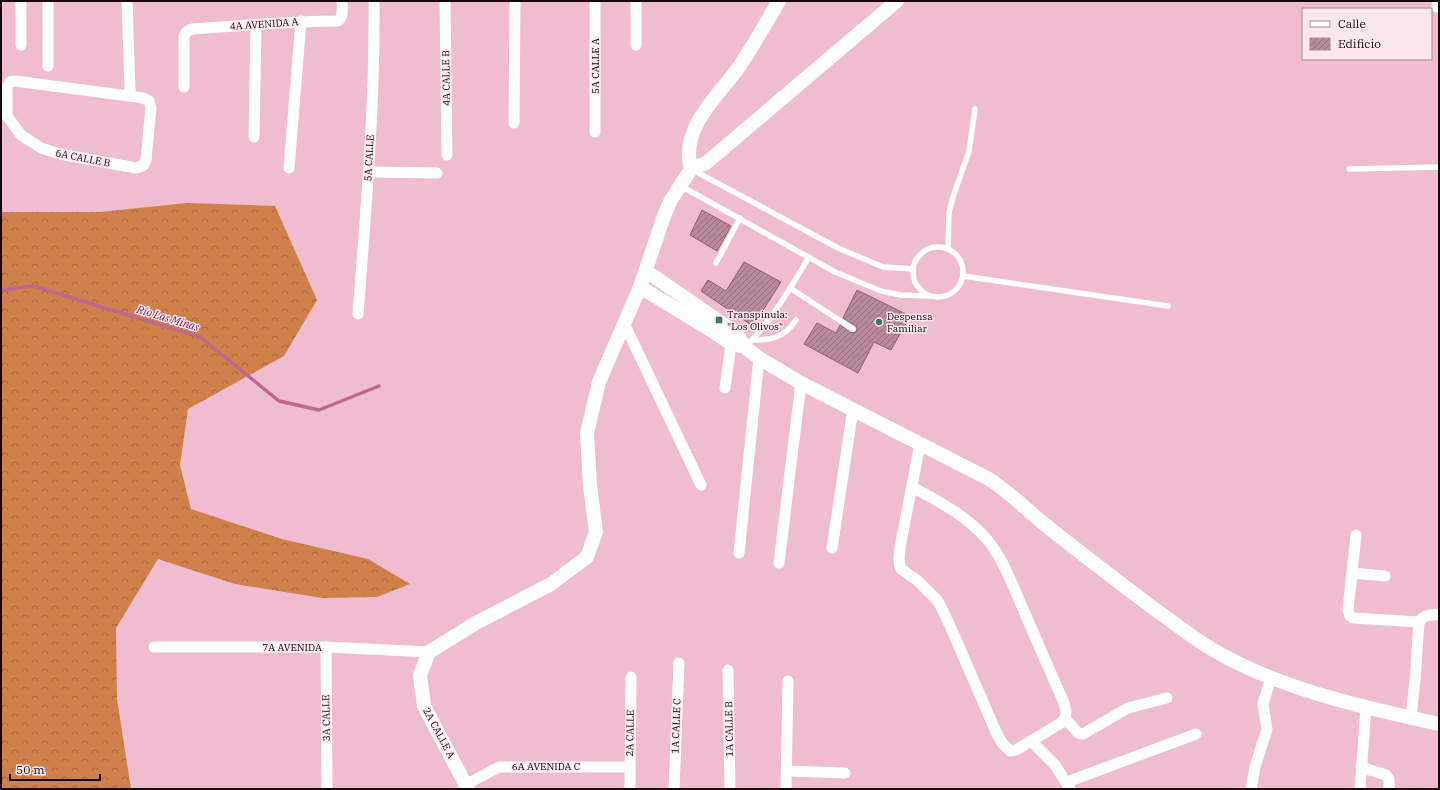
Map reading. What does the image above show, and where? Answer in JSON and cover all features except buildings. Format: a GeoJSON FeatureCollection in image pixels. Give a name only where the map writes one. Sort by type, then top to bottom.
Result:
{"type":"FeatureCollection","features":[{"type":"Feature","properties":{"kind":"street"},"geometry":{"type":"LineString","coordinates":[[21,1],[21,45]]}},
{"type":"Feature","properties":{"kind":"street"},"geometry":{"type":"LineString","coordinates":[[48,1],[48,66]]}},
{"type":"Feature","properties":{"kind":"street"},"geometry":{"type":"LineString","coordinates":[[127,1],[130,91],[128,96]]}},
{"type":"Feature","properties":{"kind":"street","name":"4A AVENIDA A"},"geometry":{"type":"LineString","coordinates":[[184,86],[184,36],[186,32],[192,29],[256,24],[301,21],[338,21],[341,19],[342,1]]}},
{"type":"Feature","properties":{"kind":"street","name":"5A CALLE"},"geometry":{"type":"LineString","coordinates":[[358,314],[369,172],[374,1]]}},
{"type":"Feature","properties":{"kind":"street","name":"4A CALLE B"},"geometry":{"type":"LineString","coordinates":[[445,1],[447,155]]}},
{"type":"Feature","properties":{"kind":"street"},"geometry":{"type":"LineString","coordinates":[[514,123],[515,1]]}},
{"type":"Feature","properties":{"kind":"street","name":"5A CALLE A"},"geometry":{"type":"LineString","coordinates":[[595,1],[595,132]]}},
{"type":"Feature","properties":{"kind":"street"},"geometry":{"type":"LineString","coordinates":[[636,1],[636,45]]}},
{"type":"Feature","properties":{"kind":"street"},"geometry":{"type":"LineString","coordinates":[[691,169],[688,160],[689,147],[698,120],[736,70],[779,1]]}},
{"type":"Feature","properties":{"kind":"street"},"geometry":{"type":"LineString","coordinates":[[429,652],[476,623],[551,584],[587,558],[596,532],[590,486],[587,434],[599,382],[640,287],[665,213],[679,185],[691,169],[706,164],[897,1]]}},
{"type":"Feature","properties":{"kind":"street"},"geometry":{"type":"LineString","coordinates":[[289,168],[301,21]]}},
{"type":"Feature","properties":{"kind":"street"},"geometry":{"type":"LineString","coordinates":[[254,137],[256,24]]}},
{"type":"Feature","properties":{"kind":"street","name":"6A CALLE B"},"geometry":{"type":"LineString","coordinates":[[15,81],[128,96],[143,98],[149,101],[151,108],[146,158],[144,165],[136,168],[60,154],[41,148],[21,135],[7,116],[7,87],[10,82],[15,81]]}},
{"type":"Feature","properties":{"kind":"street"},"geometry":{"type":"LineString","coordinates":[[369,172],[436,173]]}},
{"type":"Feature","properties":{"kind":"street"},"geometry":{"type":"LineString","coordinates":[[646,271],[736,333],[748,344],[759,358],[801,383],[989,479],[1004,489],[1037,518],[1101,569],[1210,648],[1230,659],[1299,688],[1366,707],[1439,724]]}},
{"type":"Feature","properties":{"kind":"street"},"geometry":{"type":"LineString","coordinates":[[640,287],[731,344],[748,344]]}},
{"type":"Feature","properties":{"kind":"street"},"geometry":{"type":"LineString","coordinates":[[631,308],[652,299],[661,300]]}},
{"type":"Feature","properties":{"kind":"street"},"geometry":{"type":"LineString","coordinates":[[624,323],[701,485]]}},
{"type":"Feature","properties":{"kind":"street"},"geometry":{"type":"LineString","coordinates":[[724,388],[731,344]]}},
{"type":"Feature","properties":{"kind":"street"},"geometry":{"type":"LineString","coordinates":[[739,553],[759,358]]}},
{"type":"Feature","properties":{"kind":"street"},"geometry":{"type":"LineString","coordinates":[[780,563],[801,383]]}},
{"type":"Feature","properties":{"kind":"street"},"geometry":{"type":"LineString","coordinates":[[832,548],[853,409]]}},
{"type":"Feature","properties":{"kind":"street"},"geometry":{"type":"LineString","coordinates":[[912,487],[963,517],[981,532],[998,554],[1064,703],[1066,712],[1065,718],[1061,723],[1013,751],[1006,748],[996,732],[940,605],[928,590],[900,567],[900,542],[920,444]]}},
{"type":"Feature","properties":{"kind":"street"},"geometry":{"type":"LineString","coordinates":[[1356,535],[1348,610],[1351,617],[1419,622],[1431,614],[1439,615]]}},
{"type":"Feature","properties":{"kind":"street"},"geometry":{"type":"LineString","coordinates":[[1352,573],[1385,576]]}},
{"type":"Feature","properties":{"kind":"street"},"geometry":{"type":"LineString","coordinates":[[1410,717],[1415,680],[1419,622]]}},
{"type":"Feature","properties":{"kind":"street","name":"7A AVENIDA"},"geometry":{"type":"LineString","coordinates":[[154,647],[326,647],[429,652]]}},
{"type":"Feature","properties":{"kind":"street","name":"3A CALLE"},"geometry":{"type":"LineString","coordinates":[[326,647],[327,789]]}},
{"type":"Feature","properties":{"kind":"street","name":"2A CALLE A"},"geometry":{"type":"LineString","coordinates":[[429,652],[420,675],[424,706],[468,787]]}},
{"type":"Feature","properties":{"kind":"street","name":"1A CALLE C"},"geometry":{"type":"LineString","coordinates":[[674,789],[679,663]]}},
{"type":"Feature","properties":{"kind":"street","name":"1A CALLE B"},"geometry":{"type":"LineString","coordinates":[[728,670],[730,789]]}},
{"type":"Feature","properties":{"kind":"street","name":"2A CALLE"},"geometry":{"type":"LineString","coordinates":[[630,789],[631,677]]}},
{"type":"Feature","properties":{"kind":"street"},"geometry":{"type":"LineString","coordinates":[[1251,789],[1255,767],[1267,729],[1263,704],[1271,677]]}},
{"type":"Feature","properties":{"kind":"street"},"geometry":{"type":"LineString","coordinates":[[786,789],[788,681]]}},
{"type":"Feature","properties":{"kind":"street"},"geometry":{"type":"LineString","coordinates":[[1065,718],[1078,733],[1083,734],[1128,708],[1167,698]]}},
{"type":"Feature","properties":{"kind":"street"},"geometry":{"type":"LineString","coordinates":[[1360,789],[1366,707]]}},
{"type":"Feature","properties":{"kind":"street"},"geometry":{"type":"LineString","coordinates":[[1032,741],[1055,765],[1068,786],[1196,734]]}},
{"type":"Feature","properties":{"kind":"street","name":"6A AVENIDA C"},"geometry":{"type":"LineString","coordinates":[[468,787],[499,767],[630,767]]}},
{"type":"Feature","properties":{"kind":"street"},"geometry":{"type":"LineString","coordinates":[[1361,767],[1386,775],[1389,779],[1389,789]]}},
{"type":"Feature","properties":{"kind":"street"},"geometry":{"type":"LineString","coordinates":[[787,771],[845,773]]}},
{"type":"Feature","properties":{"kind":"lane"},"geometry":{"type":"LineString","coordinates":[[948,249],[949,212],[970,151],[975,109]]}},
{"type":"Feature","properties":{"kind":"lane"},"geometry":{"type":"LineString","coordinates":[[1350,169],[1439,167]]}},
{"type":"Feature","properties":{"kind":"lane"},"geometry":{"type":"LineString","coordinates":[[691,169],[838,248],[883,266],[913,269]]}},
{"type":"Feature","properties":{"kind":"lane"},"geometry":{"type":"LineString","coordinates":[[679,185],[835,272],[881,291],[900,295],[929,296],[936,298],[951,294],[957,289],[963,276],[961,263],[953,252],[948,249],[934,247],[926,250],[915,261],[913,269],[914,282],[918,288],[929,296]]}},
{"type":"Feature","properties":{"kind":"lane"},"geometry":{"type":"LineString","coordinates":[[716,263],[740,218]]}},
{"type":"Feature","properties":{"kind":"lane"},"geometry":{"type":"LineString","coordinates":[[748,344],[790,288],[809,257]]}},
{"type":"Feature","properties":{"kind":"lane"},"geometry":{"type":"LineString","coordinates":[[963,276],[1168,306]]}},
{"type":"Feature","properties":{"kind":"lane"},"geometry":{"type":"LineString","coordinates":[[790,288],[853,329]]}},
{"type":"Feature","properties":{"kind":"lane"},"geometry":{"type":"LineString","coordinates":[[748,344],[778,337],[790,328],[796,320]]}},
{"type":"Feature","properties":{"kind":"green space"},"geometry":{"type":"Polygon","coordinates":[[[187,203],[275,206],[317,300],[284,356],[188,409],[180,465],[191,509],[282,539],[368,559],[410,584],[377,597],[322,598],[235,584],[158,559],[116,628],[117,699],[131,789],[1,789],[1,212],[100,212],[187,203]]]}},
{"type":"Feature","properties":{"kind":"waterway","name":"Río Las Minas"},"geometry":{"type":"LineString","coordinates":[[1,290],[33,286],[200,337],[279,401],[319,410],[379,386]]}},
{"type":"Feature","properties":{"kind":"place","name":"Transpinula: \"Los Olivos\""},"geometry":{"type":"Point","coordinates":[719,320]}},
{"type":"Feature","properties":{"kind":"place","name":"Despensa Familiar"},"geometry":{"type":"Point","coordinates":[879,322]}}]}
